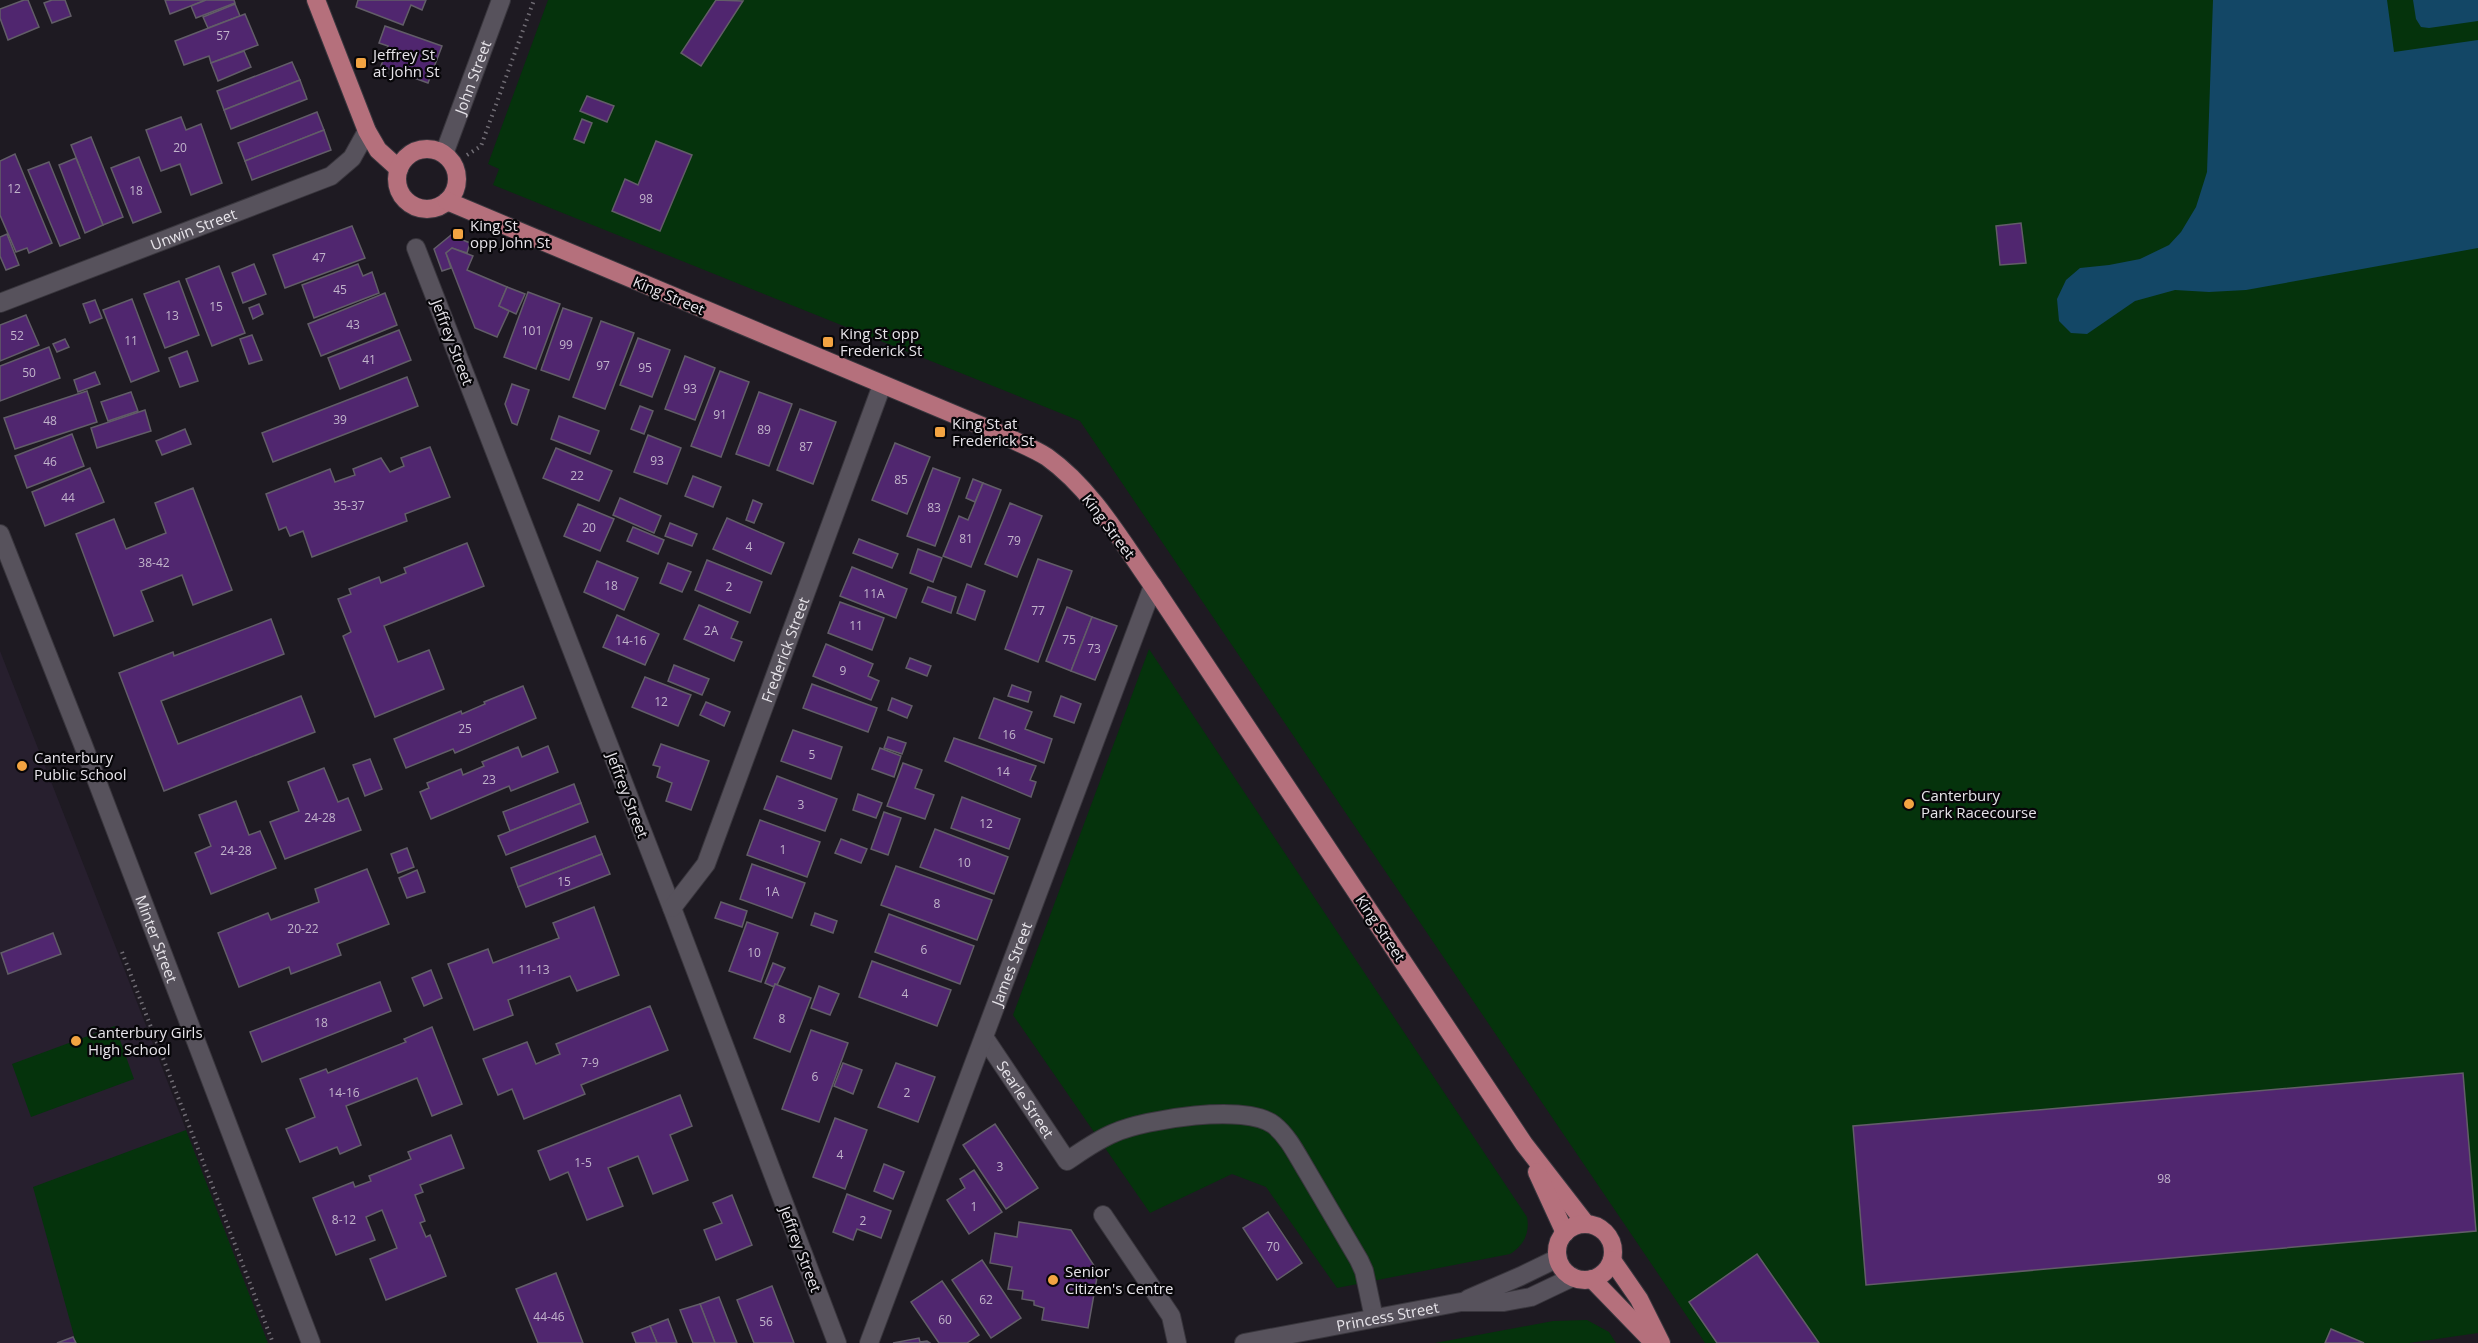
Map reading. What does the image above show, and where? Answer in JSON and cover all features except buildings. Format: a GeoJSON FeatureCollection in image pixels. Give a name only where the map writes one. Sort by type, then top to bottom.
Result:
{"type":"FeatureCollection","features":[{"type":"Feature","properties":{"kind":"main road"},"geometry":{"type":"LineString","coordinates":[[316,0],[367,131],[378,150],[399,169]]}},
{"type":"Feature","properties":{"kind":"main road"},"geometry":{"type":"LineString","coordinates":[[436,150],[451,161],[457,177],[457,186],[447,201],[439,207],[419,208],[411,204],[399,188],[399,169],[410,155],[418,151],[436,150]]}},
{"type":"Feature","properties":{"kind":"main road","name":"King Street"},"geometry":{"type":"LineString","coordinates":[[447,201],[1001,434],[1046,457],[1090,499],[1153,586],[1524,1144],[1586,1224]]}},
{"type":"Feature","properties":{"kind":"main road","name":"King Street"},"geometry":{"type":"LineString","coordinates":[[1524,1144],[1565,1233]]}},
{"type":"Feature","properties":{"kind":"main road"},"geometry":{"type":"LineString","coordinates":[[1592,1280],[1608,1269],[1613,1252],[1608,1236],[1594,1226],[1578,1225],[1565,1233],[1557,1249],[1561,1266],[1573,1277],[1592,1280],[1654,1343]]}},
{"type":"Feature","properties":{"kind":"main road"},"geometry":{"type":"LineString","coordinates":[[1612,1260],[1639,1299],[1661,1343]]}},
{"type":"Feature","properties":{"kind":"street","name":"John Street"},"geometry":{"type":"LineString","coordinates":[[444,154],[501,0]]}},
{"type":"Feature","properties":{"kind":"street","name":"Unwin Street"},"geometry":{"type":"LineString","coordinates":[[0,303],[331,176],[352,158],[367,131]]}},
{"type":"Feature","properties":{"kind":"street","name":"Jeffrey Street"},"geometry":{"type":"LineString","coordinates":[[416,248],[837,1343]]}},
{"type":"Feature","properties":{"kind":"street","name":"Frederick Street"},"geometry":{"type":"LineString","coordinates":[[672,909],[706,864],[882,385]]}},
{"type":"Feature","properties":{"kind":"street","name":"Minter Street"},"geometry":{"type":"LineString","coordinates":[[0,534],[311,1343]]}},
{"type":"Feature","properties":{"kind":"street","name":"James Street"},"geometry":{"type":"LineString","coordinates":[[869,1343],[1153,586]]}},
{"type":"Feature","properties":{"kind":"street","name":"Searle Street"},"geometry":{"type":"LineString","coordinates":[[984,1037],[1067,1161],[1100,1140],[1137,1125],[1161,1120],[1250,1115],[1262,1118],[1274,1125],[1291,1145],[1359,1260],[1367,1282],[1374,1318]]}},
{"type":"Feature","properties":{"kind":"street"},"geometry":{"type":"LineString","coordinates":[[1103,1215],[1171,1316],[1177,1343]]}},
{"type":"Feature","properties":{"kind":"street","name":"Princess Street"},"geometry":{"type":"LineString","coordinates":[[1461,1302],[1558,1258]]}},
{"type":"Feature","properties":{"kind":"street","name":"Princess Street"},"geometry":{"type":"LineString","coordinates":[[1244,1343],[1461,1302],[1504,1302],[1531,1297],[1573,1277]]}},
{"type":"Feature","properties":{"kind":"path"},"geometry":{"type":"LineString","coordinates":[[467,156],[481,146],[534,0]]}},
{"type":"Feature","properties":{"kind":"path"},"geometry":{"type":"LineString","coordinates":[[122,952],[273,1343]]}},
{"type":"Feature","properties":{"kind":"shaded area","name":"Canterbury Girls High School"},"geometry":{"type":"Polygon","coordinates":[[[0,651],[118,953],[268,1343],[0,1343],[0,651]]]}},
{"type":"Feature","properties":{"kind":"green space","name":"Canterbury Park Racecourse"},"geometry":{"type":"Polygon","coordinates":[[[548,0],[2478,0],[2478,1333],[2409,1343],[1705,1343],[1080,421],[493,185],[499,169],[488,164],[548,0]]]}},
{"type":"Feature","properties":{"kind":"green space"},"geometry":{"type":"Polygon","coordinates":[[[1149,649],[1527,1217],[1528,1228],[1525,1238],[1510,1254],[1337,1288],[1266,1187],[1232,1174],[1150,1213],[1013,1015],[1149,649]]]}},
{"type":"Feature","properties":{"kind":"green space"},"geometry":{"type":"Polygon","coordinates":[[[115,1026],[134,1079],[31,1117],[12,1064],[115,1026]]]}},
{"type":"Feature","properties":{"kind":"green space"},"geometry":{"type":"Polygon","coordinates":[[[186,1130],[268,1343],[76,1343],[33,1187],[186,1130]]]}},
{"type":"Feature","properties":{"kind":"green space"},"geometry":{"type":"Polygon","coordinates":[[[1587,1320],[1609,1332],[1616,1343],[1435,1343],[1553,1321],[1587,1320]]]}},
{"type":"Feature","properties":{"kind":"water"},"geometry":{"type":"Polygon","coordinates":[[[2213,0],[2387,0],[2394,52],[2478,40],[2478,248],[2246,290],[2209,292],[2175,290],[2135,301],[2087,334],[2071,333],[2059,321],[2057,299],[2066,280],[2080,268],[2140,259],[2169,245],[2181,232],[2196,207],[2207,172],[2213,0]]]}},
{"type":"Feature","properties":{"kind":"water"},"geometry":{"type":"Polygon","coordinates":[[[2413,0],[2478,0],[2478,21],[2429,28],[2421,27],[2416,19],[2413,0]]]}},
{"type":"Feature","properties":{"kind":"place","name":"Jeffrey St at John St"},"geometry":{"type":"Point","coordinates":[361,63]}},
{"type":"Feature","properties":{"kind":"place","name":"King St opp John St"},"geometry":{"type":"Point","coordinates":[458,234]}},
{"type":"Feature","properties":{"kind":"place","name":"King St opp Frederick St"},"geometry":{"type":"Point","coordinates":[828,342]}},
{"type":"Feature","properties":{"kind":"place","name":"King St at Frederick St"},"geometry":{"type":"Point","coordinates":[940,432]}},
{"type":"Feature","properties":{"kind":"place","name":"Canterbury Public School"},"geometry":{"type":"Point","coordinates":[22,766]}},
{"type":"Feature","properties":{"kind":"place","name":"Canterbury Park Racecourse"},"geometry":{"type":"Point","coordinates":[1909,804]}},
{"type":"Feature","properties":{"kind":"place","name":"Canterbury Girls High School"},"geometry":{"type":"Point","coordinates":[76,1041]}},
{"type":"Feature","properties":{"kind":"place","name":"Senior Citizen's Centre"},"geometry":{"type":"Point","coordinates":[1053,1280]}}]}
